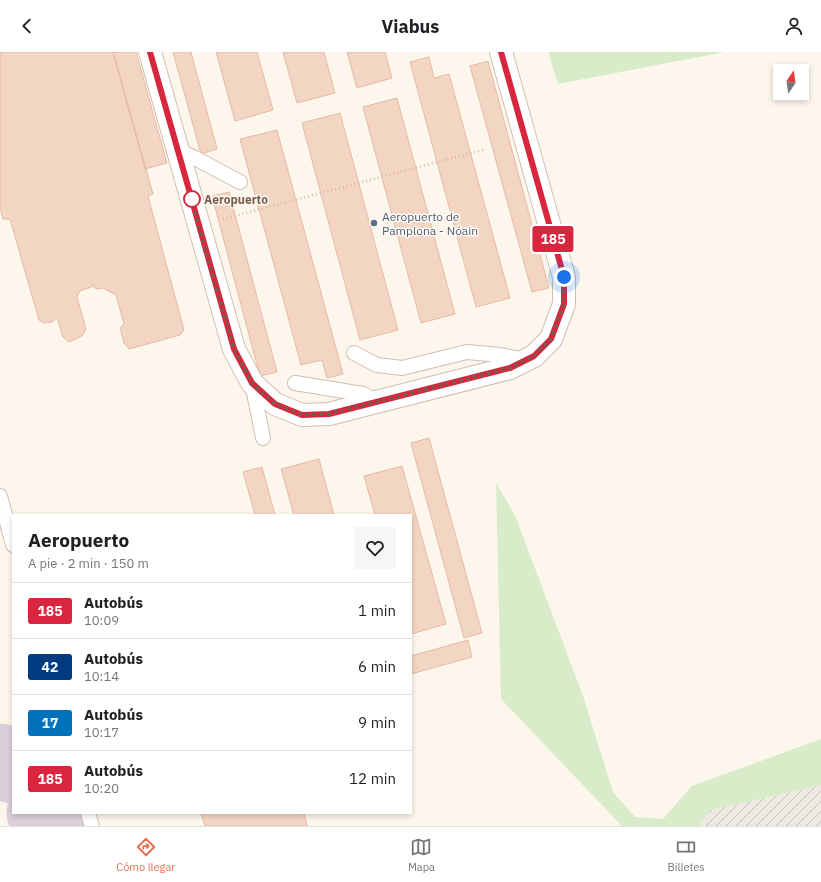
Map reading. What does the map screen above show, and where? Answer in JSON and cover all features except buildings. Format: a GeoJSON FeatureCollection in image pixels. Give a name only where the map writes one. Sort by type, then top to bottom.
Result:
{"type":"FeatureCollection","features":[{"type":"Feature","properties":{"kind":"street"},"geometry":{"type":"LineString","coordinates":[[150,52],[234,349],[252,383],[275,404],[302,415],[329,414],[390,401],[510,368],[534,356],[551,339],[564,304],[564,277],[501,52]]}},
{"type":"Feature","properties":{"kind":"lane"},"geometry":{"type":"LineString","coordinates":[[178,150],[240,182]]}},
{"type":"Feature","properties":{"kind":"lane"},"geometry":{"type":"LineString","coordinates":[[354,354],[377,365],[402,368],[467,352],[500,355],[527,360]]}},
{"type":"Feature","properties":{"kind":"lane"},"geometry":{"type":"LineString","coordinates":[[252,383],[263,438]]}},
{"type":"Feature","properties":{"kind":"lane"},"geometry":{"type":"LineString","coordinates":[[295,383],[363,394],[390,401]]}},
{"type":"Feature","properties":{"kind":"lane"},"geometry":{"type":"LineString","coordinates":[[0,496],[12,541]]}},
{"type":"Feature","properties":{"kind":"lane"},"geometry":{"type":"LineString","coordinates":[[88,814],[92,826]]}},
{"type":"Feature","properties":{"kind":"path"},"geometry":{"type":"LineString","coordinates":[[199,226],[483,150]]}},
{"type":"Feature","properties":{"kind":"shaded area"},"geometry":{"type":"Polygon","coordinates":[[[821,785],[821,826],[700,826],[711,810],[821,785]]]}},
{"type":"Feature","properties":{"kind":"green space"},"geometry":{"type":"Polygon","coordinates":[[[548,52],[725,52],[558,84],[548,52]]]}},
{"type":"Feature","properties":{"kind":"green space"},"geometry":{"type":"Polygon","coordinates":[[[496,483],[515,515],[583,696],[613,792],[635,817],[663,819],[692,786],[821,739],[821,785],[711,810],[700,826],[622,826],[501,699],[496,483]]]}},
{"type":"Feature","properties":{"kind":"taxiway"},"geometry":{"type":"LineString","coordinates":[[0,758],[12,768]]}},
{"type":"Feature","properties":{"kind":"taxiway"},"geometry":{"type":"LineString","coordinates":[[42,814],[51,826]]}},
{"type":"Feature","properties":{"kind":"bus line","name":"185"},"geometry":{"type":"LineString","coordinates":[[150,52],[234,349],[252,383],[275,404],[302,415],[329,414],[510,368],[534,356],[551,339],[564,304],[564,277],[501,52]]}},
{"type":"Feature","properties":{"kind":"place","name":"Aeropuerto"},"geometry":{"type":"Point","coordinates":[192,199]}},
{"type":"Feature","properties":{"kind":"place","name":"Aeropuerto de Pamplona - Nóain"},"geometry":{"type":"Point","coordinates":[374,223]}},
{"type":"Feature","properties":{"kind":"route"},"geometry":{"type":"LineString","coordinates":[[192,199],[190,196],[234,349],[252,383],[275,404],[302,415],[329,414],[341,411],[510,368],[534,356],[551,339],[564,304],[564,277]]}}]}
